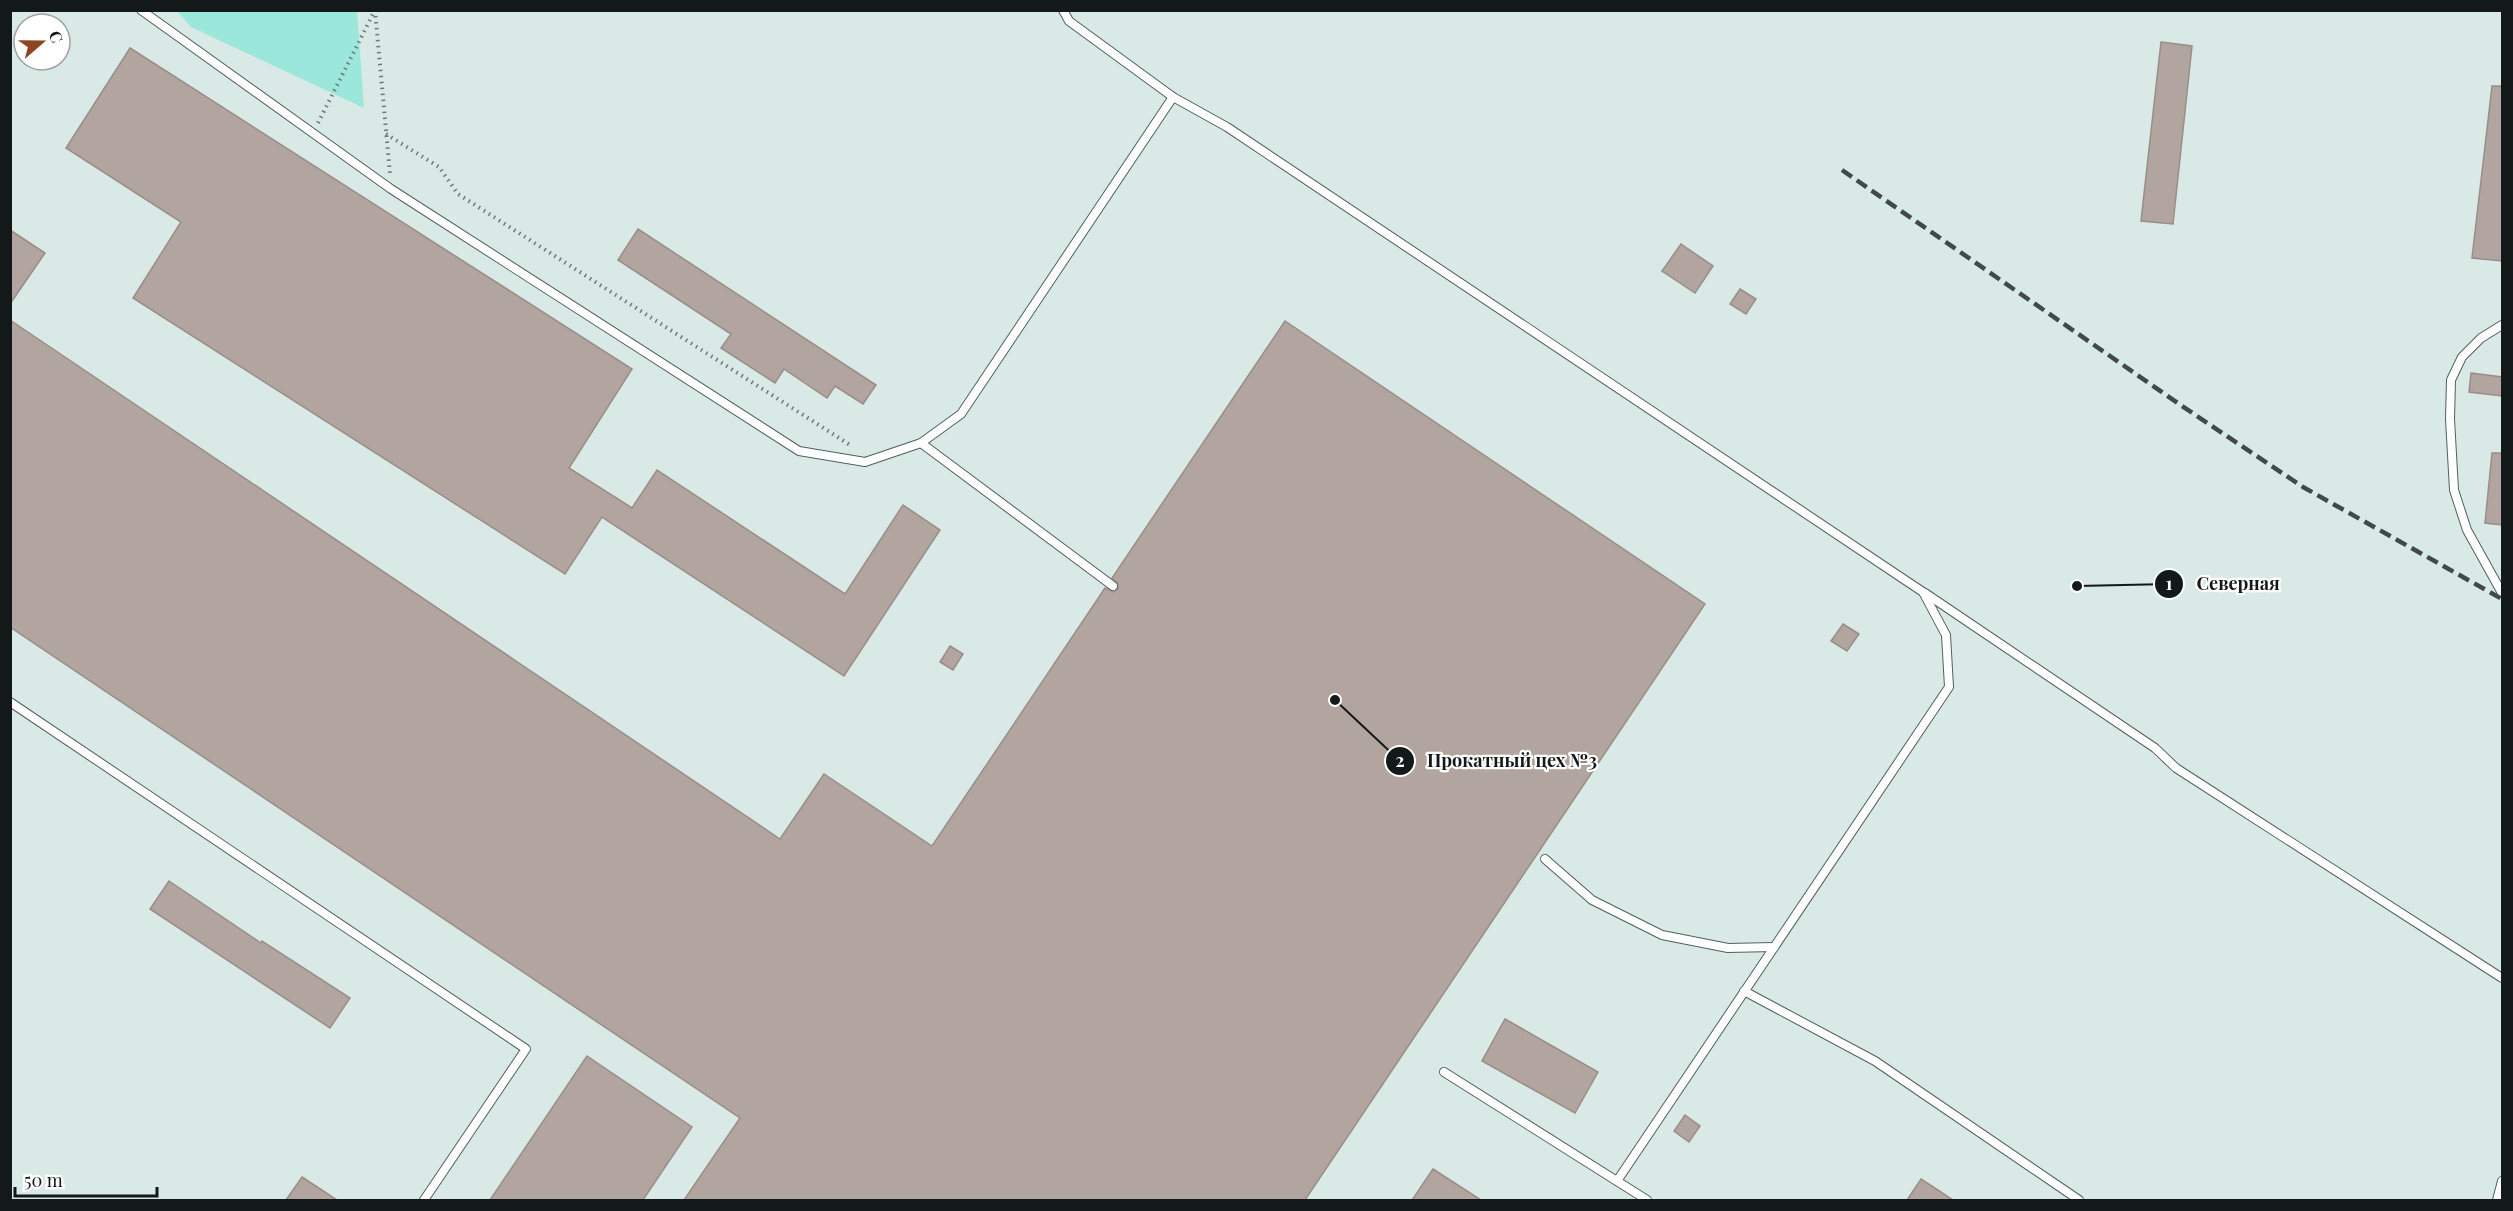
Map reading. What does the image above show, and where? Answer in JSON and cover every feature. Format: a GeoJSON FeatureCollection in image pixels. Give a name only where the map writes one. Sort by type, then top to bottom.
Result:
{"type":"FeatureCollection","features":[{"type":"Feature","properties":{"kind":"lane"},"geometry":{"type":"LineString","coordinates":[[141,10],[391,189],[798,451],[865,462],[921,443],[961,414],[1173,97]]}},
{"type":"Feature","properties":{"kind":"lane"},"geometry":{"type":"LineString","coordinates":[[1063,10],[1070,21],[1173,97],[1227,128],[1923,592],[2155,748],[2176,768],[2502,978]]}},
{"type":"Feature","properties":{"kind":"lane"},"geometry":{"type":"LineString","coordinates":[[2502,325],[2481,338],[2462,357],[2451,380],[2450,419],[2454,490],[2467,530],[2502,593]]}},
{"type":"Feature","properties":{"kind":"lane"},"geometry":{"type":"LineString","coordinates":[[921,443],[1113,586]]}},
{"type":"Feature","properties":{"kind":"lane"},"geometry":{"type":"LineString","coordinates":[[1617,1181],[1949,687],[1946,635],[1923,592]]}},
{"type":"Feature","properties":{"kind":"lane"},"geometry":{"type":"LineString","coordinates":[[10,702],[526,1049],[424,1200]]}},
{"type":"Feature","properties":{"kind":"lane"},"geometry":{"type":"LineString","coordinates":[[1545,859],[1592,900],[1662,935],[1728,948],[1774,947]]}},
{"type":"Feature","properties":{"kind":"lane"},"geometry":{"type":"LineString","coordinates":[[1744,991],[1875,1061],[2079,1200]]}},
{"type":"Feature","properties":{"kind":"lane"},"geometry":{"type":"LineString","coordinates":[[1444,1072],[1647,1200]]}},
{"type":"Feature","properties":{"kind":"lane"},"geometry":{"type":"LineString","coordinates":[[2497,1200],[2502,1180]]}},
{"type":"Feature","properties":{"kind":"path"},"geometry":{"type":"LineString","coordinates":[[313,134],[375,11]]}},
{"type":"Feature","properties":{"kind":"path"},"geometry":{"type":"LineString","coordinates":[[375,11],[391,189]]}},
{"type":"Feature","properties":{"kind":"path"},"geometry":{"type":"LineString","coordinates":[[386,134],[439,167],[458,194],[851,447]]}},
{"type":"Feature","properties":{"kind":"green space"},"geometry":{"type":"Polygon","coordinates":[[[177,11],[357,11],[364,108],[191,27],[177,11]]]}},
{"type":"Feature","properties":{"kind":"building"},"geometry":{"type":"Polygon","coordinates":[[[2161,42],[2192,46],[2173,224],[2141,221],[2161,42]]]}},
{"type":"Feature","properties":{"kind":"building"},"geometry":{"type":"Polygon","coordinates":[[[130,48],[632,369],[569,468],[632,508],[657,470],[845,594],[903,505],[940,530],[844,676],[602,517],[565,574],[133,298],[181,222],[66,148],[130,48]]]}},
{"type":"Feature","properties":{"kind":"building"},"geometry":{"type":"Polygon","coordinates":[[[2492,86],[2502,86],[2502,261],[2472,258],[2492,86]]]}},
{"type":"Feature","properties":{"kind":"building"},"geometry":{"type":"Polygon","coordinates":[[[638,229],[876,385],[863,404],[835,386],[827,398],[784,369],[775,383],[721,348],[731,334],[618,260],[638,229]]]}},
{"type":"Feature","properties":{"kind":"building"},"geometry":{"type":"Polygon","coordinates":[[[10,230],[45,253],[10,304],[10,230]]]}},
{"type":"Feature","properties":{"kind":"building"},"geometry":{"type":"Polygon","coordinates":[[[1681,244],[1713,266],[1695,293],[1662,271],[1681,244]]]}},
{"type":"Feature","properties":{"kind":"building"},"geometry":{"type":"Polygon","coordinates":[[[1740,289],[1756,299],[1746,314],[1730,304],[1740,289]]]}},
{"type":"Feature","properties":{"kind":"building"},"geometry":{"type":"Polygon","coordinates":[[[10,320],[780,839],[824,774],[932,846],[1105,588],[1113,592],[1118,589],[1118,583],[1112,578],[1285,321],[1705,604],[1305,1200],[684,1200],[740,1118],[10,627],[10,320]]]}},
{"type":"Feature","properties":{"kind":"building"},"geometry":{"type":"Polygon","coordinates":[[[2471,373],[2502,377],[2502,396],[2469,392],[2471,373]]]}},
{"type":"Feature","properties":{"kind":"building"},"geometry":{"type":"Polygon","coordinates":[[[2492,453],[2502,453],[2502,525],[2485,523],[2492,453]]]}},
{"type":"Feature","properties":{"kind":"building"},"geometry":{"type":"Polygon","coordinates":[[[1843,624],[1859,634],[1847,651],[1831,641],[1843,624]]]}},
{"type":"Feature","properties":{"kind":"building"},"geometry":{"type":"Polygon","coordinates":[[[950,646],[963,654],[953,670],[940,662],[950,646]]]}},
{"type":"Feature","properties":{"kind":"building"},"geometry":{"type":"Polygon","coordinates":[[[169,881],[261,943],[262,941],[350,998],[330,1028],[150,909],[169,881]]]}},
{"type":"Feature","properties":{"kind":"building"},"geometry":{"type":"Polygon","coordinates":[[[1505,1019],[1598,1072],[1575,1113],[1482,1061],[1505,1019]]]}},
{"type":"Feature","properties":{"kind":"building"},"geometry":{"type":"Polygon","coordinates":[[[587,1056],[692,1127],[643,1200],[490,1200],[587,1056]]]}},
{"type":"Feature","properties":{"kind":"building"},"geometry":{"type":"Polygon","coordinates":[[[1685,1115],[1700,1126],[1689,1142],[1674,1131],[1685,1115]]]}},
{"type":"Feature","properties":{"kind":"building"},"geometry":{"type":"Polygon","coordinates":[[[1433,1169],[1481,1200],[1412,1200],[1433,1169]]]}},
{"type":"Feature","properties":{"kind":"building"},"geometry":{"type":"Polygon","coordinates":[[[302,1177],[337,1200],[286,1200],[302,1177]]]}},
{"type":"Feature","properties":{"kind":"building"},"geometry":{"type":"Polygon","coordinates":[[[1921,1179],[1953,1200],[1907,1200],[1921,1179]]]}},
{"type":"Feature","properties":{"kind":"railway"},"geometry":{"type":"LineString","coordinates":[[1842,170],[2182,406],[2303,487],[2502,599]]}},
{"type":"Feature","properties":{"kind":"place","name":"Северная"},"geometry":{"type":"Point","coordinates":[2077,586]}},
{"type":"Feature","properties":{"kind":"place","name":"Прокатный цех №3"},"geometry":{"type":"Point","coordinates":[1335,700]}}]}
